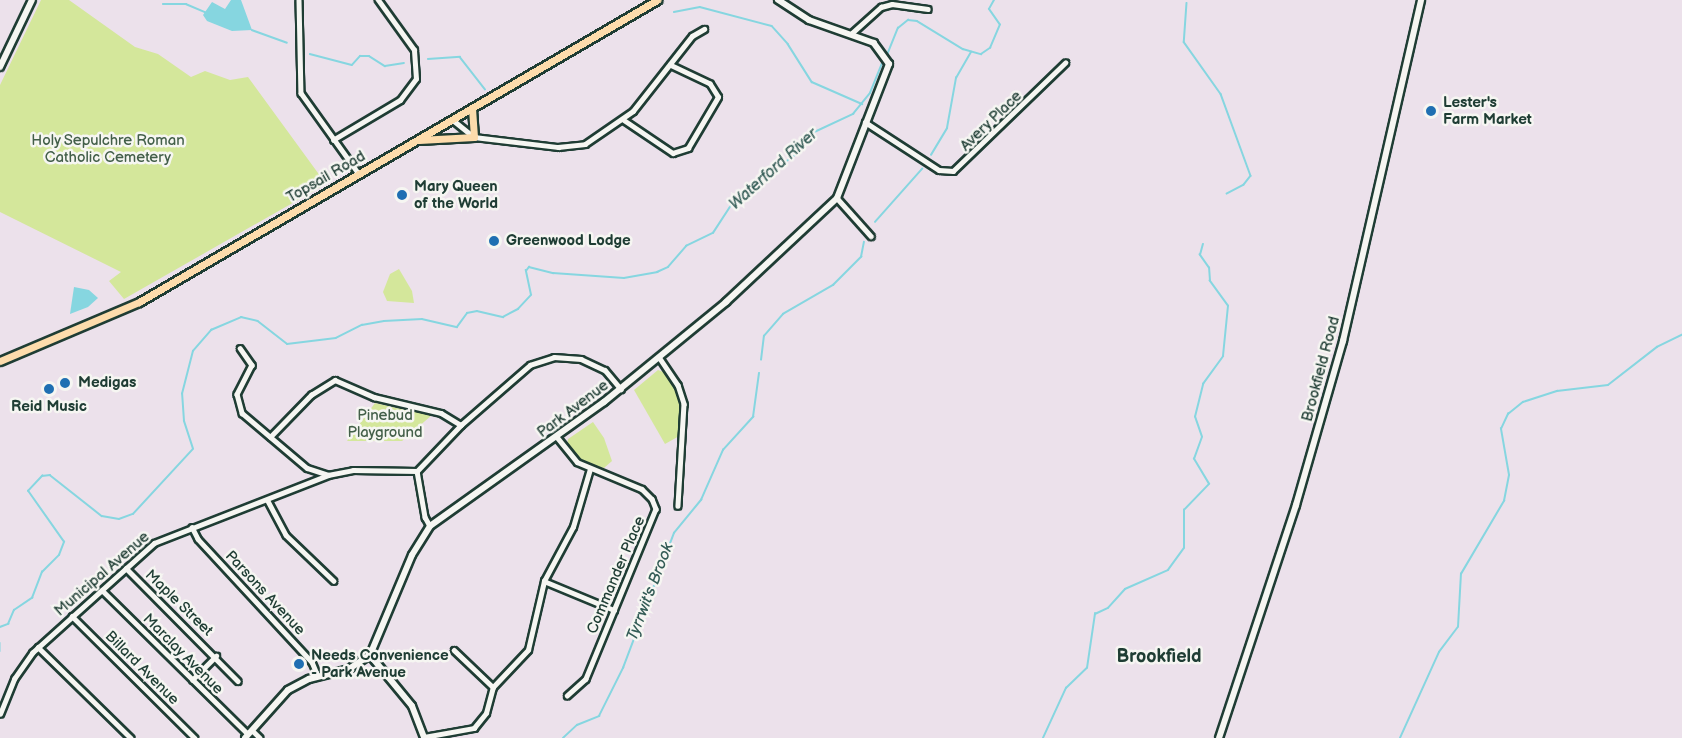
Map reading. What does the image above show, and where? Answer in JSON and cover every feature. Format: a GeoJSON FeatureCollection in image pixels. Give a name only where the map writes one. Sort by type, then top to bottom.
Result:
{"type":"FeatureCollection","features":[{"type":"Feature","properties":{"kind":"main road"},"geometry":{"type":"LineString","coordinates":[[0,67],[32,0]]}},
{"type":"Feature","properties":{"kind":"main road","name":"Topsail Road"},"geometry":{"type":"LineString","coordinates":[[0,361],[139,302],[657,0]]}},
{"type":"Feature","properties":{"kind":"main road"},"geometry":{"type":"LineString","coordinates":[[778,0],[809,20],[852,33]]}},
{"type":"Feature","properties":{"kind":"main road","name":"Brookfield Road"},"geometry":{"type":"LineString","coordinates":[[1219,738],[1296,505],[1343,341],[1421,0]]}},
{"type":"Feature","properties":{"kind":"main road","name":"Park Avenue"},"geometry":{"type":"LineString","coordinates":[[370,655],[412,555],[430,526],[621,389],[837,198],[888,64],[881,49],[852,33]]}},
{"type":"Feature","properties":{"kind":"main road"},"geometry":{"type":"LineString","coordinates":[[419,140],[474,137],[472,108]]}},
{"type":"Feature","properties":{"kind":"main road"},"geometry":{"type":"LineString","coordinates":[[248,734],[288,690],[318,676],[349,669],[370,655],[412,706],[424,737]]}},
{"type":"Feature","properties":{"kind":"street"},"geometry":{"type":"LineString","coordinates":[[299,0],[300,90],[359,174]]}},
{"type":"Feature","properties":{"kind":"street"},"geometry":{"type":"LineString","coordinates":[[333,140],[400,100],[416,79],[414,50],[378,0]]}},
{"type":"Feature","properties":{"kind":"street"},"geometry":{"type":"LineString","coordinates":[[852,33],[881,7],[891,4],[928,9]]}},
{"type":"Feature","properties":{"kind":"street"},"geometry":{"type":"LineString","coordinates":[[453,120],[474,137],[572,147],[599,138],[624,120],[692,36],[704,29]]}},
{"type":"Feature","properties":{"kind":"street","name":"Avery Place"},"geometry":{"type":"LineString","coordinates":[[865,122],[939,170],[953,171],[1065,63]]}},
{"type":"Feature","properties":{"kind":"street"},"geometry":{"type":"LineString","coordinates":[[624,120],[673,153],[688,148],[717,97],[710,84],[670,65]]}},
{"type":"Feature","properties":{"kind":"street"},"geometry":{"type":"LineString","coordinates":[[837,198],[871,236]]}},
{"type":"Feature","properties":{"kind":"street"},"geometry":{"type":"LineString","coordinates":[[240,348],[252,365],[237,394],[238,408],[308,468],[328,475]]}},
{"type":"Feature","properties":{"kind":"street"},"geometry":{"type":"LineString","coordinates":[[430,526],[425,517],[417,471],[461,425],[518,373],[554,357],[581,359],[593,364],[621,389]]}},
{"type":"Feature","properties":{"kind":"street"},"geometry":{"type":"LineString","coordinates":[[659,357],[678,385],[684,404],[678,506]]}},
{"type":"Feature","properties":{"kind":"street"},"geometry":{"type":"LineString","coordinates":[[270,437],[311,395],[334,380],[374,397],[441,413],[461,425]]}},
{"type":"Feature","properties":{"kind":"street","name":"Commander Place"},"geometry":{"type":"LineString","coordinates":[[557,437],[577,462],[590,469],[606,472],[642,489],[655,506],[586,679],[567,696]]}},
{"type":"Feature","properties":{"kind":"street"},"geometry":{"type":"LineString","coordinates":[[424,737],[474,728],[486,713],[493,687],[528,650],[544,582],[573,527],[590,469]]}},
{"type":"Feature","properties":{"kind":"street","name":"Municipal Avenue"},"geometry":{"type":"LineString","coordinates":[[0,714],[17,672],[38,647],[159,539],[268,501],[328,475],[353,470],[417,471]]}},
{"type":"Feature","properties":{"kind":"street"},"geometry":{"type":"LineString","coordinates":[[268,501],[286,536],[334,581]]}},
{"type":"Feature","properties":{"kind":"street","name":"Parsons Avenue"},"geometry":{"type":"LineString","coordinates":[[192,527],[198,539],[312,662],[318,676]]}},
{"type":"Feature","properties":{"kind":"street","name":"Maple Street"},"geometry":{"type":"LineString","coordinates":[[126,568],[216,656],[238,681]]}},
{"type":"Feature","properties":{"kind":"street"},"geometry":{"type":"LineString","coordinates":[[544,582],[614,610]]}},
{"type":"Feature","properties":{"kind":"street","name":"Marclay Avenue"},"geometry":{"type":"LineString","coordinates":[[102,590],[248,734],[260,738]]}},
{"type":"Feature","properties":{"kind":"street","name":"Billard Avenue"},"geometry":{"type":"LineString","coordinates":[[72,616],[195,738]]}},
{"type":"Feature","properties":{"kind":"street"},"geometry":{"type":"LineString","coordinates":[[38,647],[131,738]]}},
{"type":"Feature","properties":{"kind":"street"},"geometry":{"type":"LineString","coordinates":[[454,651],[493,687]]}},
{"type":"Feature","properties":{"kind":"street","name":"Maple Street"},"geometry":{"type":"LineString","coordinates":[[192,680],[216,656]]}},
{"type":"Feature","properties":{"kind":"green space","name":"Holy Sepulchre Roman Catholic Cemetery"},"geometry":{"type":"Polygon","coordinates":[[[41,0],[69,0],[135,47],[158,54],[191,77],[205,71],[230,80],[248,77],[326,184],[124,299],[109,281],[121,272],[0,212],[0,85],[41,0]]]}},
{"type":"Feature","properties":{"kind":"green space"},"geometry":{"type":"Polygon","coordinates":[[[399,269],[412,291],[414,303],[387,301],[383,292],[390,274],[399,269]]]}},
{"type":"Feature","properties":{"kind":"green space"},"geometry":{"type":"Polygon","coordinates":[[[658,370],[666,373],[674,384],[682,408],[681,435],[665,444],[634,390],[658,370]]]}},
{"type":"Feature","properties":{"kind":"green space","name":"Pinebud Playground"},"geometry":{"type":"Polygon","coordinates":[[[375,403],[432,415],[402,441],[347,441],[375,403]]]}},
{"type":"Feature","properties":{"kind":"green space"},"geometry":{"type":"Polygon","coordinates":[[[593,422],[604,438],[612,461],[604,468],[580,462],[567,446],[568,439],[593,422]]]}},
{"type":"Feature","properties":{"kind":"water"},"geometry":{"type":"Polygon","coordinates":[[[231,0],[241,0],[252,30],[232,31],[207,21],[203,15],[212,2],[225,9],[231,0]]]}},
{"type":"Feature","properties":{"kind":"water"},"geometry":{"type":"Polygon","coordinates":[[[74,287],[89,290],[98,298],[88,307],[70,314],[74,287]]]}},
{"type":"Feature","properties":{"kind":"waterway","name":"Waterford River"},"geometry":{"type":"LineString","coordinates":[[887,55],[898,28],[908,20],[917,21],[963,49],[981,54],[990,48],[1000,25],[989,9],[994,0]]}},
{"type":"Feature","properties":{"kind":"waterway"},"geometry":{"type":"LineString","coordinates":[[1187,3],[1184,42],[1221,94],[1251,176],[1244,185],[1227,194]]}},
{"type":"Feature","properties":{"kind":"waterway"},"geometry":{"type":"LineString","coordinates":[[163,4],[186,4],[205,12]]}},
{"type":"Feature","properties":{"kind":"waterway"},"geometry":{"type":"LineString","coordinates":[[674,12],[700,7],[772,26],[788,44],[812,82],[862,104]]}},
{"type":"Feature","properties":{"kind":"waterway"},"geometry":{"type":"LineString","coordinates":[[252,30],[287,43]]}},
{"type":"Feature","properties":{"kind":"waterway","name":"Tyrrwit's Brook"},"geometry":{"type":"LineString","coordinates":[[931,155],[947,128],[956,78],[971,52]]}},
{"type":"Feature","properties":{"kind":"waterway"},"geometry":{"type":"LineString","coordinates":[[310,54],[352,65],[360,56],[369,56],[385,66],[404,63]]}},
{"type":"Feature","properties":{"kind":"waterway"},"geometry":{"type":"LineString","coordinates":[[428,59],[460,57],[485,89]]}},
{"type":"Feature","properties":{"kind":"waterway","name":"Waterford River"},"geometry":{"type":"LineString","coordinates":[[0,627],[8,624],[14,610],[32,598],[42,572],[59,555],[64,542],[28,491],[42,476],[50,475],[102,516],[119,519],[133,514],[193,449],[184,421],[182,394],[193,351],[211,330],[241,317],[258,321],[287,344],[336,338],[362,325],[384,321],[422,319],[457,327],[467,313],[477,311],[503,317],[518,309],[531,295],[526,271],[529,267],[553,273],[624,278],[657,272],[668,267],[686,246],[713,233],[733,202],[795,155],[808,135],[853,114],[870,93],[884,59]]}},
{"type":"Feature","properties":{"kind":"waterway","name":"Tyrrwit's Brook"},"geometry":{"type":"LineString","coordinates":[[875,222],[922,169]]}},
{"type":"Feature","properties":{"kind":"waterway","name":"Tyrrwit's Brook"},"geometry":{"type":"LineString","coordinates":[[761,360],[764,336],[783,314],[833,285],[861,257],[864,242]]}},
{"type":"Feature","properties":{"kind":"waterway"},"geometry":{"type":"LineString","coordinates":[[1043,738],[1066,688],[1087,668],[1095,614],[1108,608],[1125,589],[1168,570],[1184,548],[1184,510],[1209,484],[1194,459],[1202,437],[1195,417],[1203,384],[1223,356],[1228,306],[1210,281],[1209,268],[1200,255],[1203,244]]}},
{"type":"Feature","properties":{"kind":"waterway"},"geometry":{"type":"LineString","coordinates":[[1400,738],[1439,652],[1458,627],[1461,574],[1504,501],[1509,475],[1501,429],[1508,414],[1523,402],[1557,391],[1608,385],[1657,347],[1682,335]]}},
{"type":"Feature","properties":{"kind":"waterway","name":"Tyrrwit's Brook"},"geometry":{"type":"LineString","coordinates":[[563,738],[577,725],[599,716],[623,668],[674,533],[701,500],[723,450],[753,417],[759,373]]}},
{"type":"Feature","properties":{"kind":"waterway","name":"Waterford River"},"geometry":{"type":"LineString","coordinates":[[0,643],[0,651]]}},
{"type":"Feature","properties":{"kind":"place","name":"Lester's Farm Market"},"geometry":{"type":"Point","coordinates":[1431,111]}},
{"type":"Feature","properties":{"kind":"place","name":"Mary Queen of the World"},"geometry":{"type":"Point","coordinates":[402,195]}},
{"type":"Feature","properties":{"kind":"place","name":"Greenwood Lodge"},"geometry":{"type":"Point","coordinates":[494,241]}},
{"type":"Feature","properties":{"kind":"place","name":"Medigas"},"geometry":{"type":"Point","coordinates":[65,383]}},
{"type":"Feature","properties":{"kind":"place","name":"Reid Music"},"geometry":{"type":"Point","coordinates":[49,389]}},
{"type":"Feature","properties":{"kind":"place","name":"Needs Convenience - Park Avenue"},"geometry":{"type":"Point","coordinates":[299,664]}},
{"type":"Feature","properties":{"kind":"district","name":"Brookfield"},"geometry":{"type":"Point","coordinates":[1159,657]}}]}
